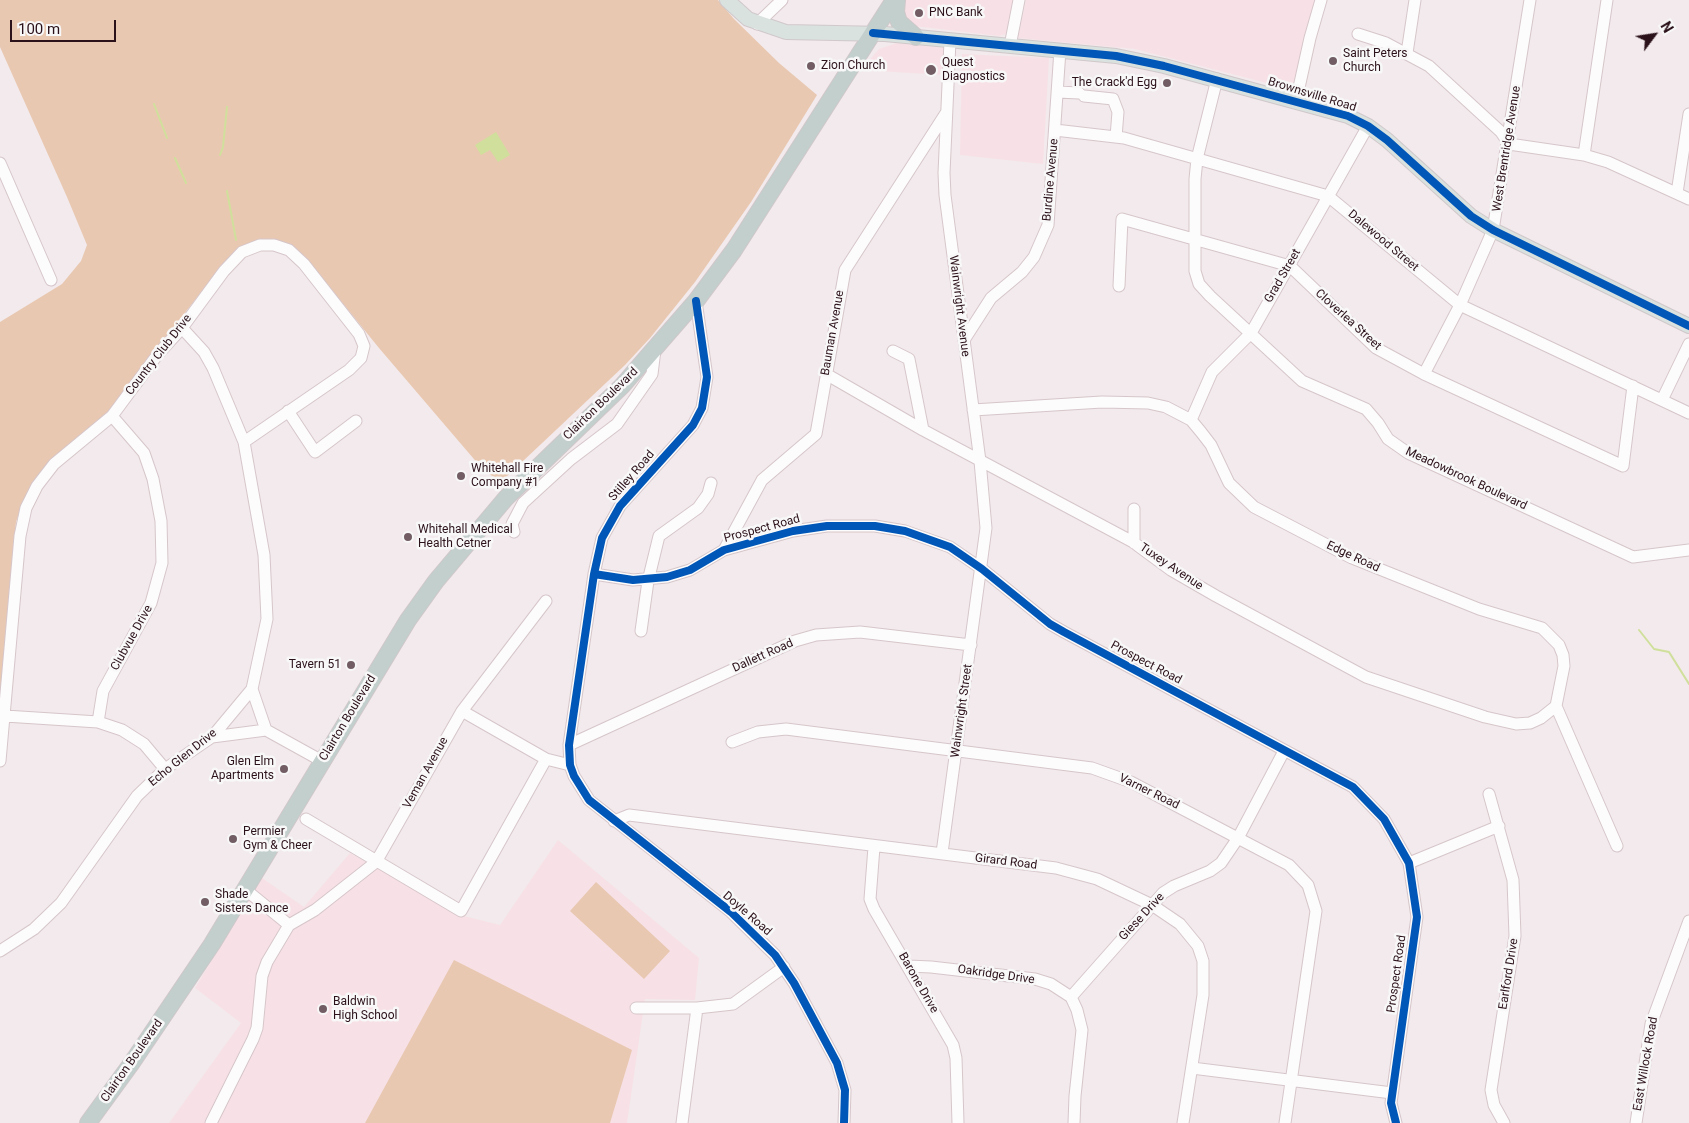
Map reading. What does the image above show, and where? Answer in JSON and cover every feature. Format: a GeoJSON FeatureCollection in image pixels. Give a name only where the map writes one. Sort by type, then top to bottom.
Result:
{"type":"FeatureCollection","features":[{"type":"Feature","properties":{"kind":"highway","name":"Clairton Boulevard"},"geometry":{"type":"LineString","coordinates":[[88,1123],[175,1000],[246,890],[408,620],[461,550],[506,498],[655,350],[696,301],[734,250],[896,0]]}},
{"type":"Feature","properties":{"kind":"highway"},"geometry":{"type":"LineString","coordinates":[[896,0],[896,12],[899,22],[916,38]]}},
{"type":"Feature","properties":{"kind":"main road","name":"Brownsville Road"},"geometry":{"type":"LineString","coordinates":[[727,0],[740,13],[757,24],[786,32],[873,33],[1116,56],[1217,80],[1348,116],[1368,126],[1405,156],[1471,216],[1493,230],[1689,326]]}},
{"type":"Feature","properties":{"kind":"street"},"geometry":{"type":"LineString","coordinates":[[757,24],[782,0]]}},
{"type":"Feature","properties":{"kind":"street"},"geometry":{"type":"LineString","coordinates":[[1010,46],[1020,0]]}},
{"type":"Feature","properties":{"kind":"street"},"geometry":{"type":"LineString","coordinates":[[1296,102],[1310,38],[1321,0]]}},
{"type":"Feature","properties":{"kind":"street"},"geometry":{"type":"LineString","coordinates":[[1407,53],[1415,0]]}},
{"type":"Feature","properties":{"kind":"street","name":"West Brentridge Avenue"},"geometry":{"type":"LineString","coordinates":[[1424,374],[1460,305],[1493,230],[1509,144],[1530,0]]}},
{"type":"Feature","properties":{"kind":"street"},"geometry":{"type":"LineString","coordinates":[[1584,156],[1608,0]]}},
{"type":"Feature","properties":{"kind":"street"},"geometry":{"type":"LineString","coordinates":[[1358,34],[1386,43],[1428,66],[1458,91],[1501,132],[1509,144],[1584,156],[1608,162],[1689,199]]}},
{"type":"Feature","properties":{"kind":"street","name":"Wainwright Avenue"},"geometry":{"type":"LineString","coordinates":[[950,41],[945,195],[980,461],[986,528],[982,569]]}},
{"type":"Feature","properties":{"kind":"street","name":"Burdine Avenue"},"geometry":{"type":"LineString","coordinates":[[964,340],[991,298],[1022,272],[1042,242],[1051,210],[1060,50]]}},
{"type":"Feature","properties":{"kind":"street","name":"Meadowbrook Boulevard"},"geometry":{"type":"LineString","coordinates":[[1217,80],[1197,159],[1194,271],[1199,284],[1302,381],[1366,409],[1388,439],[1396,446],[1633,557],[1689,550]]}},
{"type":"Feature","properties":{"kind":"street"},"geometry":{"type":"LineString","coordinates":[[1058,92],[1113,99],[1118,112],[1116,137]]}},
{"type":"Feature","properties":{"kind":"street","name":"Bauman Avenue"},"geometry":{"type":"LineString","coordinates":[[724,550],[762,480],[816,434],[844,270],[947,111]]}},
{"type":"Feature","properties":{"kind":"street"},"geometry":{"type":"LineString","coordinates":[[1677,193],[1689,114]]}},
{"type":"Feature","properties":{"kind":"street","name":"Grad Street"},"geometry":{"type":"LineString","coordinates":[[1191,420],[1212,372],[1251,333],[1368,126]]}},
{"type":"Feature","properties":{"kind":"street","name":"Dalewood Street"},"geometry":{"type":"LineString","coordinates":[[1056,130],[1116,137],[1328,196],[1460,305],[1689,413]]}},
{"type":"Feature","properties":{"kind":"street"},"geometry":{"type":"LineString","coordinates":[[0,163],[51,280]]}},
{"type":"Feature","properties":{"kind":"street","name":"Cloverlea Street"},"geometry":{"type":"LineString","coordinates":[[1119,286],[1122,219],[1290,266],[1376,348],[1424,374],[1623,466],[1633,386]]}},
{"type":"Feature","properties":{"kind":"street","name":"Country Club Drive"},"geometry":{"type":"LineString","coordinates":[[0,761],[20,536],[26,508],[37,486],[54,464],[112,416],[158,354],[182,328],[224,271],[242,252],[260,245],[274,245],[289,250],[304,264],[359,334],[364,346],[361,358],[349,370],[244,442]]}},
{"type":"Feature","properties":{"kind":"street","name":"Stilley Road"},"geometry":{"type":"LineString","coordinates":[[570,765],[569,745],[594,574],[602,538],[620,506],[693,425],[702,408],[708,377],[696,301]]}},
{"type":"Feature","properties":{"kind":"street","name":"Echo Glen Drive"},"geometry":{"type":"LineString","coordinates":[[0,952],[34,928],[61,903],[137,796],[165,769],[212,737],[252,689],[267,619],[264,555],[244,442],[214,368],[204,352],[182,328]]}},
{"type":"Feature","properties":{"kind":"street"},"geometry":{"type":"LineString","coordinates":[[1662,400],[1689,344]]}},
{"type":"Feature","properties":{"kind":"street","name":"Clairton Boulevard"},"geometry":{"type":"LineString","coordinates":[[514,532],[512,524],[523,504],[571,459],[617,424],[652,374],[655,350]]}},
{"type":"Feature","properties":{"kind":"street"},"geometry":{"type":"LineString","coordinates":[[894,351],[909,359],[923,430]]}},
{"type":"Feature","properties":{"kind":"street","name":"Tuxey Avenue"},"geometry":{"type":"LineString","coordinates":[[826,374],[923,430],[1134,543],[1184,579],[1366,676],[1485,717],[1516,724],[1530,723],[1541,718],[1556,706]]}},
{"type":"Feature","properties":{"kind":"street","name":"Edge Road"},"geometry":{"type":"LineString","coordinates":[[973,410],[1102,402],[1148,403],[1166,407],[1191,420],[1211,445],[1229,483],[1254,507],[1352,558],[1480,609],[1542,628],[1559,644],[1564,666],[1556,706]]}},
{"type":"Feature","properties":{"kind":"street"},"geometry":{"type":"LineString","coordinates":[[288,412],[315,452],[356,421]]}},
{"type":"Feature","properties":{"kind":"street","name":"Clubvue Drive"},"geometry":{"type":"LineString","coordinates":[[98,722],[102,691],[152,603],[162,563],[161,521],[150,471],[144,454],[112,416]]}},
{"type":"Feature","properties":{"kind":"street"},"geometry":{"type":"LineString","coordinates":[[642,631],[648,581],[658,536],[698,508],[708,494],[711,483]]}},
{"type":"Feature","properties":{"kind":"street"},"geometry":{"type":"LineString","coordinates":[[1134,509],[1134,543]]}},
{"type":"Feature","properties":{"kind":"street","name":"Prospect Road"},"geometry":{"type":"LineString","coordinates":[[594,574],[648,581],[690,570],[724,550],[793,531],[846,525],[876,526],[929,538],[950,547],[982,569],[1050,624],[1353,787],[1384,819],[1409,863],[1417,917],[1391,1098],[1396,1123]]}},
{"type":"Feature","properties":{"kind":"street","name":"Wainwright Street"},"geometry":{"type":"LineString","coordinates":[[942,853],[982,569]]}},
{"type":"Feature","properties":{"kind":"street","name":"Veman Avenue"},"geometry":{"type":"LineString","coordinates":[[289,925],[315,910],[376,862],[462,710],[546,601]]}},
{"type":"Feature","properties":{"kind":"street","name":"Dallett Road"},"geometry":{"type":"LineString","coordinates":[[569,745],[795,641],[816,635],[860,632],[971,645]]}},
{"type":"Feature","properties":{"kind":"street"},"geometry":{"type":"LineString","coordinates":[[252,689],[266,730]]}},
{"type":"Feature","properties":{"kind":"street"},"geometry":{"type":"LineString","coordinates":[[1556,706],[1617,846]]}},
{"type":"Feature","properties":{"kind":"street"},"geometry":{"type":"LineString","coordinates":[[462,710],[546,759],[570,765]]}},
{"type":"Feature","properties":{"kind":"street"},"geometry":{"type":"LineString","coordinates":[[5,716],[98,722],[122,730],[144,744],[165,769]]}},
{"type":"Feature","properties":{"kind":"street","name":"Varner Road"},"geometry":{"type":"LineString","coordinates":[[732,742],[758,732],[786,729],[1092,768],[1131,782],[1288,865],[1308,885],[1316,911],[1285,1123]]}},
{"type":"Feature","properties":{"kind":"street"},"geometry":{"type":"LineString","coordinates":[[212,737],[266,730],[322,761]]}},
{"type":"Feature","properties":{"kind":"street","name":"Giese Drive"},"geometry":{"type":"LineString","coordinates":[[1071,997],[1152,905],[1174,886],[1210,871],[1221,863],[1238,838],[1284,751]]}},
{"type":"Feature","properties":{"kind":"street"},"geometry":{"type":"LineString","coordinates":[[306,820],[461,911],[546,759]]}},
{"type":"Feature","properties":{"kind":"street","name":"Doyle Road"},"geometry":{"type":"LineString","coordinates":[[570,765],[574,776],[589,800],[731,912],[756,934],[784,967],[837,1063],[845,1090],[844,1123]]}},
{"type":"Feature","properties":{"kind":"street","name":"Earlford Drive"},"geometry":{"type":"LineString","coordinates":[[1489,794],[1513,880],[1515,936],[1492,1090],[1494,1105],[1504,1123]]}},
{"type":"Feature","properties":{"kind":"street","name":"Girard Road"},"geometry":{"type":"LineString","coordinates":[[614,821],[629,816],[874,847],[942,853],[1078,873],[1097,879],[1152,905],[1180,924],[1198,946],[1203,960],[1203,994],[1183,1123]]}},
{"type":"Feature","properties":{"kind":"street"},"geometry":{"type":"LineString","coordinates":[[1409,863],[1499,826]]}},
{"type":"Feature","properties":{"kind":"street","name":"Barone Drive"},"geometry":{"type":"LineString","coordinates":[[874,847],[870,898],[874,909],[953,1045],[956,1058],[958,1123]]}},
{"type":"Feature","properties":{"kind":"street"},"geometry":{"type":"LineString","coordinates":[[211,1123],[257,1028],[262,976],[267,962],[289,925],[246,890]]}},
{"type":"Feature","properties":{"kind":"street","name":"East Willock Road"},"geometry":{"type":"LineString","coordinates":[[1636,1123],[1651,1024],[1689,921]]}},
{"type":"Feature","properties":{"kind":"street","name":"Oakridge Drive"},"geometry":{"type":"LineString","coordinates":[[908,966],[1034,979],[1056,987],[1071,997]]}},
{"type":"Feature","properties":{"kind":"street"},"geometry":{"type":"LineString","coordinates":[[636,1008],[697,1008],[733,1004],[784,967]]}},
{"type":"Feature","properties":{"kind":"street"},"geometry":{"type":"LineString","coordinates":[[1071,997],[1078,1010],[1082,1030],[1074,1123]]}},
{"type":"Feature","properties":{"kind":"street"},"geometry":{"type":"LineString","coordinates":[[682,1123],[697,1008]]}},
{"type":"Feature","properties":{"kind":"street"},"geometry":{"type":"LineString","coordinates":[[1192,1068],[1291,1081],[1391,1098],[1388,1123]]}},
{"type":"Feature","properties":{"kind":"shaded area"},"geometry":{"type":"Polygon","coordinates":[[[0,0],[718,0],[734,19],[779,63],[817,95],[751,202],[695,282],[650,338],[625,365],[505,478],[498,479],[485,472],[379,348],[305,257],[292,246],[243,247],[223,264],[106,414],[57,455],[37,476],[24,499],[16,522],[0,704],[0,322],[62,284],[81,261],[87,245],[0,47],[0,0]]]}},
{"type":"Feature","properties":{"kind":"shaded area"},"geometry":{"type":"Polygon","coordinates":[[[905,0],[1013,0],[1006,34],[999,36],[914,26],[907,23],[901,7],[905,0]]]}},
{"type":"Feature","properties":{"kind":"shaded area"},"geometry":{"type":"Polygon","coordinates":[[[1026,0],[1315,0],[1294,81],[1286,88],[1135,49],[1018,38],[1026,0]]]}},
{"type":"Feature","properties":{"kind":"shaded area"},"geometry":{"type":"Polygon","coordinates":[[[897,43],[944,48],[944,75],[861,70],[879,49],[897,43]]]}},
{"type":"Feature","properties":{"kind":"shaded area"},"geometry":{"type":"Polygon","coordinates":[[[962,54],[1049,58],[1043,164],[960,155],[962,54]]]}},
{"type":"Feature","properties":{"kind":"shaded area"},"geometry":{"type":"Polygon","coordinates":[[[496,132],[510,155],[498,162],[490,150],[481,155],[475,145],[496,132]]]}},
{"type":"Feature","properties":{"kind":"shaded area"},"geometry":{"type":"Polygon","coordinates":[[[558,840],[699,958],[695,1000],[645,999],[627,1123],[169,1123],[241,1023],[195,988],[262,878],[304,907],[350,853],[464,916],[500,925],[558,840]]]}},
{"type":"Feature","properties":{"kind":"shaded area"},"geometry":{"type":"Polygon","coordinates":[[[596,882],[670,951],[644,979],[570,911],[596,882]]]}},
{"type":"Feature","properties":{"kind":"shaded area"},"geometry":{"type":"Polygon","coordinates":[[[454,960],[632,1050],[610,1123],[365,1123],[454,960]]]}},
{"type":"Feature","properties":{"kind":"waterway"},"geometry":{"type":"LineString","coordinates":[[154,104],[167,138]]}},
{"type":"Feature","properties":{"kind":"waterway"},"geometry":{"type":"LineString","coordinates":[[220,155],[223,147],[227,107]]}},
{"type":"Feature","properties":{"kind":"waterway"},"geometry":{"type":"LineString","coordinates":[[175,158],[186,183]]}},
{"type":"Feature","properties":{"kind":"waterway"},"geometry":{"type":"LineString","coordinates":[[227,191],[236,240]]}},
{"type":"Feature","properties":{"kind":"waterway"},"geometry":{"type":"LineString","coordinates":[[1639,630],[1654,649],[1669,652],[1689,684]]}},
{"type":"Feature","properties":{"kind":"cycle path"},"geometry":{"type":"LineString","coordinates":[[873,33],[1116,56],[1164,66],[1348,116],[1368,126],[1387,140],[1471,216],[1493,230],[1689,326]]}},
{"type":"Feature","properties":{"kind":"cycle path"},"geometry":{"type":"LineString","coordinates":[[696,301],[707,377],[702,408],[693,425],[620,506],[602,538],[594,574],[569,745],[570,765],[574,776],[589,800],[731,912],[775,955],[794,983],[837,1063],[845,1090],[844,1123]]}},
{"type":"Feature","properties":{"kind":"cycle path"},"geometry":{"type":"LineString","coordinates":[[594,574],[633,580],[667,577],[690,570],[724,550],[793,531],[827,526],[875,526],[905,531],[950,547],[982,569],[1050,624],[1353,787],[1384,819],[1409,863],[1417,917],[1391,1103],[1396,1123]]}},
{"type":"Feature","properties":{"kind":"place","name":"PNC Bank"},"geometry":{"type":"Point","coordinates":[919,13]}},
{"type":"Feature","properties":{"kind":"place","name":"Saint Peters Church"},"geometry":{"type":"Point","coordinates":[1333,61]}},
{"type":"Feature","properties":{"kind":"place","name":"Zion Church"},"geometry":{"type":"Point","coordinates":[811,66]}},
{"type":"Feature","properties":{"kind":"place","name":"Quest Diagnostics"},"geometry":{"type":"Point","coordinates":[931,70]}},
{"type":"Feature","properties":{"kind":"place","name":"The Crack'd Egg"},"geometry":{"type":"Point","coordinates":[1167,83]}},
{"type":"Feature","properties":{"kind":"place","name":"Whitehall Fire Company #1"},"geometry":{"type":"Point","coordinates":[461,476]}},
{"type":"Feature","properties":{"kind":"place","name":"Whitehall Medical Health Cetner"},"geometry":{"type":"Point","coordinates":[408,537]}},
{"type":"Feature","properties":{"kind":"place","name":"Tavern 51"},"geometry":{"type":"Point","coordinates":[351,665]}},
{"type":"Feature","properties":{"kind":"place","name":"Glen Elm Apartments"},"geometry":{"type":"Point","coordinates":[284,769]}},
{"type":"Feature","properties":{"kind":"place","name":"Permier Gym & Cheer"},"geometry":{"type":"Point","coordinates":[233,839]}},
{"type":"Feature","properties":{"kind":"place","name":"Shade Sisters Dance"},"geometry":{"type":"Point","coordinates":[205,902]}},
{"type":"Feature","properties":{"kind":"place","name":"Baldwin High School"},"geometry":{"type":"Point","coordinates":[323,1009]}}]}
